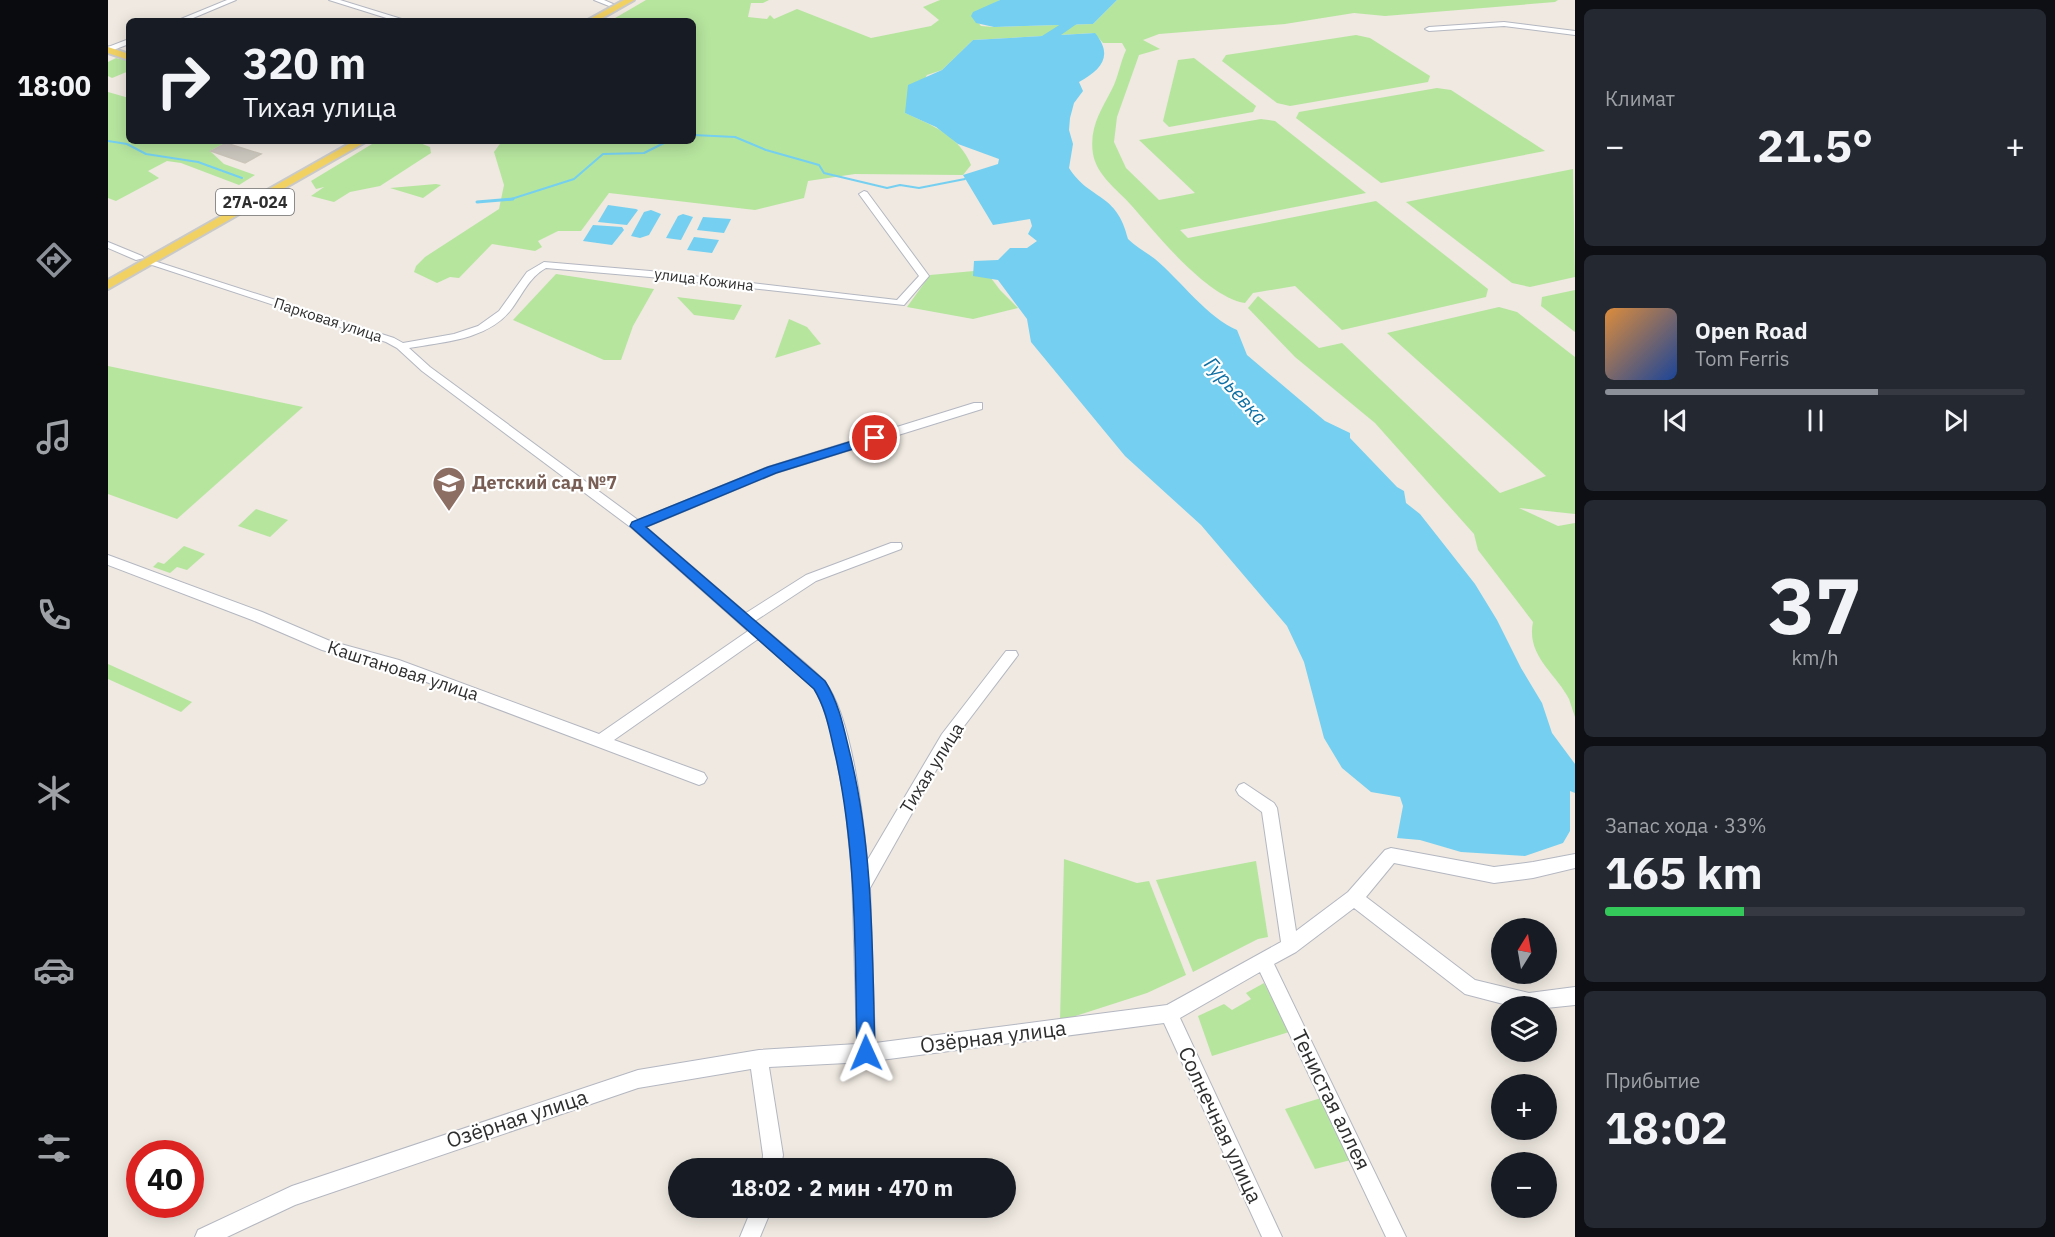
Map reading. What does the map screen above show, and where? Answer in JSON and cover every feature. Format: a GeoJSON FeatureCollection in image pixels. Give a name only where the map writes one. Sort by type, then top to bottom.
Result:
{"type":"FeatureCollection","features":[{"type":"Feature","properties":{"kind":"main road"},"geometry":{"type":"LineString","coordinates":[[596,18],[630,0]]}},
{"type":"Feature","properties":{"kind":"main road"},"geometry":{"type":"LineString","coordinates":[[583,18],[612,2]]}},
{"type":"Feature","properties":{"kind":"main road"},"geometry":{"type":"LineString","coordinates":[[108,50],[126,56]]}},
{"type":"Feature","properties":{"kind":"main road","name":"27А-024"},"geometry":{"type":"LineString","coordinates":[[108,285],[143,260],[342,144]]}},
{"type":"Feature","properties":{"kind":"main road","name":"27А-024"},"geometry":{"type":"LineString","coordinates":[[108,275],[143,260],[356,144]]}},
{"type":"Feature","properties":{"kind":"street"},"geometry":{"type":"LineString","coordinates":[[188,18],[233,0]]}},
{"type":"Feature","properties":{"kind":"street"},"geometry":{"type":"LineString","coordinates":[[332,0],[394,18]]}},
{"type":"Feature","properties":{"kind":"street"},"geometry":{"type":"LineString","coordinates":[[597,0],[612,2]]}},
{"type":"Feature","properties":{"kind":"street"},"geometry":{"type":"LineString","coordinates":[[1429,29],[1504,24],[1575,33]]}},
{"type":"Feature","properties":{"kind":"street"},"geometry":{"type":"LineString","coordinates":[[108,50],[126,42]]}},
{"type":"Feature","properties":{"kind":"street","name":"улица Кожина"},"geometry":{"type":"LineString","coordinates":[[401,346],[467,334],[483,327],[502,315],[532,270],[544,265],[650,274],[900,303],[924,276],[864,194]]}},
{"type":"Feature","properties":{"kind":"street","name":"Парковая улица"},"geometry":{"type":"LineString","coordinates":[[108,245],[143,260],[390,340],[401,346],[426,369],[576,478],[637,526],[819,685],[831,704],[852,795],[862,886],[866,1053]]}},
{"type":"Feature","properties":{"kind":"street"},"geometry":{"type":"LineString","coordinates":[[637,526],[772,470],[978,406]]}},
{"type":"Feature","properties":{"kind":"street"},"geometry":{"type":"LineString","coordinates":[[745,621],[811,578],[896,546]]}},
{"type":"Feature","properties":{"kind":"street","name":"Каштановая улица"},"geometry":{"type":"LineString","coordinates":[[108,560],[257,616],[327,646],[394,664],[699,778]]}},
{"type":"Feature","properties":{"kind":"street"},"geometry":{"type":"LineString","coordinates":[[601,741],[757,632]]}},
{"type":"Feature","properties":{"kind":"street","name":"Тихая улица"},"geometry":{"type":"LineString","coordinates":[[862,886],[947,738],[1011,655]]}},
{"type":"Feature","properties":{"kind":"street"},"geometry":{"type":"LineString","coordinates":[[1244,790],[1269,808],[1290,946]]}},
{"type":"Feature","properties":{"kind":"street","name":"Озёрная улица"},"geometry":{"type":"LineString","coordinates":[[205,1237],[302,1192],[638,1079],[759,1059],[866,1053],[1168,1014],[1265,963],[1290,946],[1354,898],[1391,855],[1494,875],[1575,861]]}},
{"type":"Feature","properties":{"kind":"street"},"geometry":{"type":"LineString","coordinates":[[1354,898],[1471,988],[1529,1002],[1575,996]]}},
{"type":"Feature","properties":{"kind":"street","name":"Тенистая аллея"},"geometry":{"type":"LineString","coordinates":[[1265,963],[1396,1237]]}},
{"type":"Feature","properties":{"kind":"street","name":"Солнечная улица"},"geometry":{"type":"LineString","coordinates":[[1168,1014],[1272,1237]]}},
{"type":"Feature","properties":{"kind":"street"},"geometry":{"type":"LineString","coordinates":[[759,1059],[773,1158]]}},
{"type":"Feature","properties":{"kind":"street"},"geometry":{"type":"LineString","coordinates":[[750,1237],[758,1218]]}},
{"type":"Feature","properties":{"kind":"green space"},"geometry":{"type":"Polygon","coordinates":[[[646,0],[769,0],[763,3],[751,3],[748,17],[767,19],[770,15],[774,19],[797,9],[871,38],[931,26],[939,20],[923,7],[940,0],[1000,0],[972,15],[981,26],[994,27],[1093,24],[1117,0],[1558,0],[1385,16],[1354,13],[1285,24],[1159,34],[1143,40],[1160,49],[1139,55],[1117,117],[1114,142],[1126,168],[1159,200],[1195,193],[1139,140],[1261,119],[1275,121],[1366,193],[1180,230],[1188,238],[1376,201],[1488,289],[1486,297],[1342,330],[1295,286],[1253,293],[1245,303],[1214,289],[1198,277],[1168,247],[1108,182],[1095,162],[1092,144],[1094,127],[1114,85],[1126,50],[1122,43],[1103,43],[1094,33],[973,40],[942,70],[927,75],[905,113],[943,132],[960,146],[971,165],[963,175],[855,174],[808,181],[804,198],[755,210],[609,193],[581,231],[558,231],[538,241],[542,247],[535,251],[492,244],[459,278],[450,277],[437,283],[414,272],[416,266],[425,257],[499,209],[504,185],[494,152],[500,144],[696,144],[696,18],[615,18],[646,0]]]}},
{"type":"Feature","properties":{"kind":"green space"},"geometry":{"type":"Polygon","coordinates":[[[1356,35],[1370,38],[1430,76],[1428,82],[1290,106],[1277,103],[1222,61],[1226,55],[1356,35]]]}},
{"type":"Feature","properties":{"kind":"green space"},"geometry":{"type":"Polygon","coordinates":[[[116,58],[126,60],[126,72],[112,78],[108,76],[108,62],[116,58]]]}},
{"type":"Feature","properties":{"kind":"green space"},"geometry":{"type":"Polygon","coordinates":[[[1194,58],[1256,106],[1253,112],[1169,127],[1163,121],[1178,60],[1194,58]]]}},
{"type":"Feature","properties":{"kind":"green space"},"geometry":{"type":"Polygon","coordinates":[[[1437,88],[1451,90],[1545,151],[1381,183],[1296,118],[1299,112],[1437,88]]]}},
{"type":"Feature","properties":{"kind":"green space"},"geometry":{"type":"Polygon","coordinates":[[[108,92],[126,97],[126,144],[223,144],[210,151],[224,164],[255,175],[239,185],[181,163],[167,161],[148,171],[159,178],[116,201],[108,198],[108,92]]]}},
{"type":"Feature","properties":{"kind":"green space"},"geometry":{"type":"Polygon","coordinates":[[[372,144],[422,144],[430,147],[431,153],[380,186],[350,192],[334,202],[311,196],[324,187],[316,189],[311,181],[372,144]]]}},
{"type":"Feature","properties":{"kind":"green space"},"geometry":{"type":"Polygon","coordinates":[[[1573,169],[1575,277],[1530,287],[1512,283],[1406,202],[1573,169]]]}},
{"type":"Feature","properties":{"kind":"green space"},"geometry":{"type":"Polygon","coordinates":[[[441,185],[423,198],[390,188],[441,185]]]}},
{"type":"Feature","properties":{"kind":"green space"},"geometry":{"type":"Polygon","coordinates":[[[985,270],[1018,308],[973,319],[907,307],[930,275],[985,270]]]}},
{"type":"Feature","properties":{"kind":"green space"},"geometry":{"type":"Polygon","coordinates":[[[556,274],[654,289],[633,326],[621,360],[604,360],[513,320],[556,274]]]}},
{"type":"Feature","properties":{"kind":"green space"},"geometry":{"type":"Polygon","coordinates":[[[1575,290],[1575,332],[1541,306],[1542,297],[1575,290]]]}},
{"type":"Feature","properties":{"kind":"green space"},"geometry":{"type":"Polygon","coordinates":[[[1258,296],[1319,348],[1342,343],[1500,493],[1546,476],[1387,333],[1499,307],[1517,312],[1575,357],[1575,514],[1519,508],[1558,526],[1575,523],[1575,717],[1569,699],[1544,664],[1534,645],[1533,622],[1478,550],[1474,534],[1375,423],[1295,357],[1248,308],[1258,296]]]}},
{"type":"Feature","properties":{"kind":"green space"},"geometry":{"type":"Polygon","coordinates":[[[677,297],[742,305],[734,320],[694,315],[677,297]]]}},
{"type":"Feature","properties":{"kind":"green space"},"geometry":{"type":"Polygon","coordinates":[[[789,319],[807,327],[821,344],[775,358],[789,319]]]}},
{"type":"Feature","properties":{"kind":"green space"},"geometry":{"type":"Polygon","coordinates":[[[108,366],[303,407],[177,519],[108,494],[108,366]]]}},
{"type":"Feature","properties":{"kind":"green space"},"geometry":{"type":"Polygon","coordinates":[[[256,509],[288,520],[270,537],[238,526],[256,509]]]}},
{"type":"Feature","properties":{"kind":"green space"},"geometry":{"type":"Polygon","coordinates":[[[184,546],[205,554],[187,570],[177,567],[170,573],[153,567],[158,562],[164,564],[184,546]]]}},
{"type":"Feature","properties":{"kind":"green space"},"geometry":{"type":"Polygon","coordinates":[[[108,664],[192,702],[181,712],[108,679],[108,664]]]}},
{"type":"Feature","properties":{"kind":"green space"},"geometry":{"type":"Polygon","coordinates":[[[1064,859],[1137,883],[1149,881],[1186,975],[1147,993],[1060,1021],[1064,859]]]}},
{"type":"Feature","properties":{"kind":"green space"},"geometry":{"type":"Polygon","coordinates":[[[1256,861],[1268,937],[1258,939],[1193,972],[1156,880],[1256,861]]]}},
{"type":"Feature","properties":{"kind":"green space"},"geometry":{"type":"Polygon","coordinates":[[[1264,983],[1289,1032],[1212,1056],[1198,1016],[1224,1004],[1232,1010],[1251,999],[1246,993],[1264,983]]]}},
{"type":"Feature","properties":{"kind":"green space"},"geometry":{"type":"Polygon","coordinates":[[[1321,1098],[1351,1160],[1315,1169],[1285,1109],[1321,1098]]]}},
{"type":"Feature","properties":{"kind":"water"},"geometry":{"type":"Polygon","coordinates":[[[1000,0],[1117,0],[1093,24],[994,27],[976,23],[971,16],[973,12],[1000,0]]]}},
{"type":"Feature","properties":{"kind":"water"},"geometry":{"type":"Polygon","coordinates":[[[1095,33],[1101,41],[1104,55],[1099,67],[1079,82],[1083,91],[1074,103],[1070,118],[1069,130],[1073,144],[1069,168],[1077,179],[1117,213],[1128,239],[1134,245],[1155,259],[1216,317],[1237,330],[1247,355],[1325,421],[1350,433],[1350,438],[1397,487],[1404,491],[1406,503],[1420,514],[1475,584],[1542,703],[1552,733],[1575,764],[1575,793],[1570,791],[1570,831],[1563,843],[1525,856],[1461,852],[1420,840],[1397,838],[1403,806],[1400,797],[1371,792],[1342,768],[1324,738],[1304,662],[1287,626],[1201,525],[1125,456],[1031,342],[1027,319],[998,280],[973,276],[974,261],[998,260],[1010,248],[1027,248],[1037,241],[1028,234],[1032,226],[1030,219],[993,225],[963,175],[998,164],[999,159],[958,144],[936,127],[905,113],[908,85],[942,70],[973,40],[1095,33]]]}},
{"type":"Feature","properties":{"kind":"water"},"geometry":{"type":"Polygon","coordinates":[[[608,205],[638,210],[627,225],[598,222],[608,205]]]}},
{"type":"Feature","properties":{"kind":"water"},"geometry":{"type":"Polygon","coordinates":[[[651,210],[661,214],[649,235],[640,238],[631,236],[644,212],[651,210]]]}},
{"type":"Feature","properties":{"kind":"water"},"geometry":{"type":"Polygon","coordinates":[[[683,214],[693,217],[681,240],[666,238],[678,216],[683,214]]]}},
{"type":"Feature","properties":{"kind":"water"},"geometry":{"type":"Polygon","coordinates":[[[703,217],[731,219],[724,233],[697,230],[703,217]]]}},
{"type":"Feature","properties":{"kind":"water"},"geometry":{"type":"Polygon","coordinates":[[[593,225],[622,227],[624,230],[612,245],[583,241],[593,225]]]}},
{"type":"Feature","properties":{"kind":"water"},"geometry":{"type":"Polygon","coordinates":[[[694,237],[719,240],[712,253],[687,250],[694,237]]]}},
{"type":"Feature","properties":{"kind":"building"},"geometry":{"type":"Polygon","coordinates":[[[224,144],[229,144],[261,154],[245,163],[211,151],[224,144]]]}},
{"type":"Feature","properties":{"kind":"waterway","name":"Гурьевка"},"geometry":{"type":"LineString","coordinates":[[1029,57],[1036,46],[1082,16],[1070,0]]}},
{"type":"Feature","properties":{"kind":"waterway"},"geometry":{"type":"LineString","coordinates":[[696,135],[735,137],[766,150],[819,165],[824,173],[887,188],[900,185],[919,188],[965,179]]}},
{"type":"Feature","properties":{"kind":"waterway"},"geometry":{"type":"LineString","coordinates":[[108,141],[126,144]]}},
{"type":"Feature","properties":{"kind":"waterway"},"geometry":{"type":"LineString","coordinates":[[127,144],[146,154],[198,162],[242,178]]}},
{"type":"Feature","properties":{"kind":"waterway"},"geometry":{"type":"LineString","coordinates":[[510,199],[574,179],[603,154],[644,153],[662,144]]}},
{"type":"Feature","properties":{"kind":"waterway"},"geometry":{"type":"LineString","coordinates":[[477,202],[510,199]]}},
{"type":"Feature","properties":{"kind":"place","name":"Детский сад №7"},"geometry":{"type":"Point","coordinates":[449,512]}},
{"type":"Feature","properties":{"kind":"route"},"geometry":{"type":"LineString","coordinates":[[866,1053],[862,886],[852,795],[831,704],[819,685],[637,526],[772,470],[875,438]]}}]}
